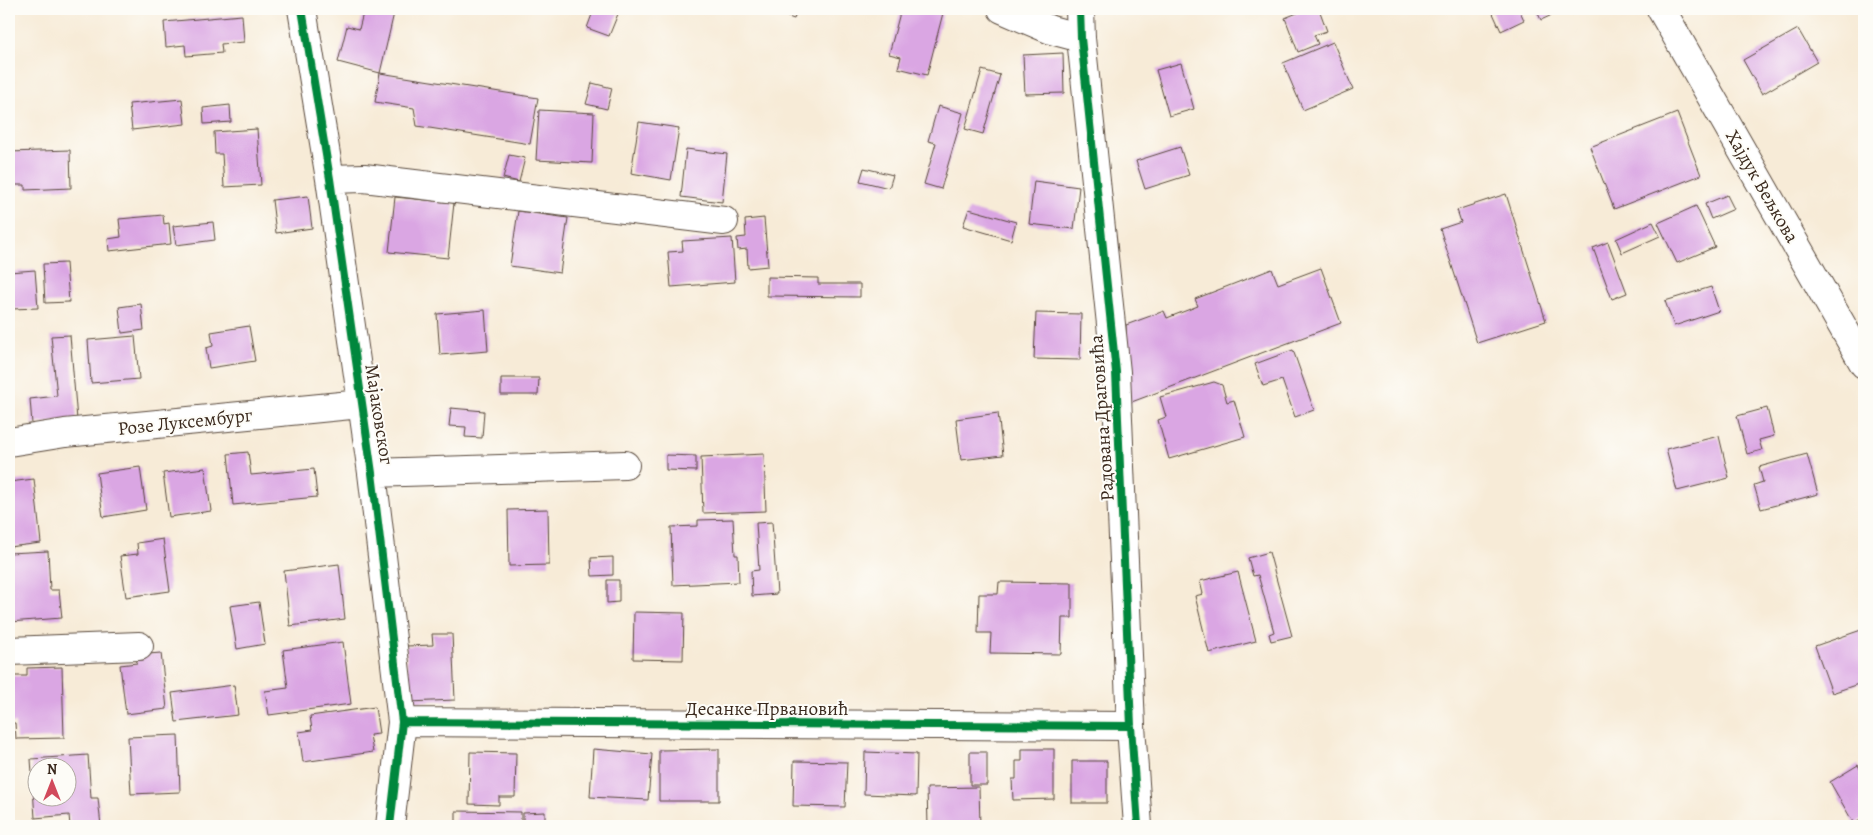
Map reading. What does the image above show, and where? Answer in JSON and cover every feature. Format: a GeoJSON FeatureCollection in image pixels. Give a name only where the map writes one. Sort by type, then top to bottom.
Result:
{"type":"FeatureCollection","features":[{"type":"Feature","properties":{"kind":"street","name":"Мајаковског"},"geometry":{"type":"LineString","coordinates":[[302,9],[330,179],[372,473],[402,722],[390,826]]}},
{"type":"Feature","properties":{"kind":"street"},"geometry":{"type":"LineString","coordinates":[[1002,9],[1051,30],[1081,38]]}},
{"type":"Feature","properties":{"kind":"street","name":"Радована Драговића"},"geometry":{"type":"LineString","coordinates":[[1080,9],[1081,38],[1116,372],[1131,726],[1138,826]]}},
{"type":"Feature","properties":{"kind":"street","name":"Хајдук Вељкова"},"geometry":{"type":"LineString","coordinates":[[1661,9],[1862,354]]}},
{"type":"Feature","properties":{"kind":"street"},"geometry":{"type":"LineString","coordinates":[[330,179],[364,178],[724,221]]}},
{"type":"Feature","properties":{"kind":"street","name":"Розе Луксембург"},"geometry":{"type":"LineString","coordinates":[[9,442],[65,433],[361,404]]}},
{"type":"Feature","properties":{"kind":"street","name":"Мајаковског"},"geometry":{"type":"LineString","coordinates":[[372,473],[625,465]]}},
{"type":"Feature","properties":{"kind":"street"},"geometry":{"type":"LineString","coordinates":[[9,651],[139,646]]}},
{"type":"Feature","properties":{"kind":"street","name":"Десанке Првановић"},"geometry":{"type":"LineString","coordinates":[[402,722],[1131,726]]}},
{"type":"Feature","properties":{"kind":"building"},"geometry":{"type":"Polygon","coordinates":[[[364,9],[376,9],[394,13],[380,73],[338,62],[347,26],[359,29],[364,9]]]}},
{"type":"Feature","properties":{"kind":"building"},"geometry":{"type":"Polygon","coordinates":[[[594,9],[620,9],[609,36],[587,28],[594,9]]]}},
{"type":"Feature","properties":{"kind":"building"},"geometry":{"type":"Polygon","coordinates":[[[765,9],[798,9],[794,19],[765,9]]]}},
{"type":"Feature","properties":{"kind":"building"},"geometry":{"type":"Polygon","coordinates":[[[901,9],[937,9],[937,11],[943,13],[927,75],[898,68],[901,57],[889,54],[901,9]]]}},
{"type":"Feature","properties":{"kind":"building"},"geometry":{"type":"Polygon","coordinates":[[[1301,9],[1319,9],[1327,31],[1314,35],[1318,44],[1298,52],[1285,18],[1302,11],[1301,9]]]}},
{"type":"Feature","properties":{"kind":"building"},"geometry":{"type":"Polygon","coordinates":[[[1491,9],[1519,9],[1524,20],[1501,31],[1491,9]]]}},
{"type":"Feature","properties":{"kind":"building"},"geometry":{"type":"Polygon","coordinates":[[[1536,9],[1565,9],[1541,20],[1536,9]]]}},
{"type":"Feature","properties":{"kind":"building"},"geometry":{"type":"Polygon","coordinates":[[[242,15],[244,42],[221,44],[222,53],[186,56],[185,45],[166,47],[164,22],[242,15]]]}},
{"type":"Feature","properties":{"kind":"building"},"geometry":{"type":"Polygon","coordinates":[[[1798,29],[1817,62],[1762,94],[1743,60],[1798,29]]]}},
{"type":"Feature","properties":{"kind":"building"},"geometry":{"type":"Polygon","coordinates":[[[1333,42],[1353,89],[1303,110],[1283,63],[1333,42]]]}},
{"type":"Feature","properties":{"kind":"building"},"geometry":{"type":"Polygon","coordinates":[[[1063,53],[1064,93],[1025,94],[1023,55],[1063,53]]]}},
{"type":"Feature","properties":{"kind":"building"},"geometry":{"type":"Polygon","coordinates":[[[1181,63],[1194,109],[1169,116],[1156,70],[1181,63]]]}},
{"type":"Feature","properties":{"kind":"building"},"geometry":{"type":"Polygon","coordinates":[[[982,70],[1000,75],[983,134],[965,129],[982,70]]]}},
{"type":"Feature","properties":{"kind":"building"},"geometry":{"type":"Polygon","coordinates":[[[380,73],[538,98],[530,144],[417,126],[414,108],[375,102],[380,73]]]}},
{"type":"Feature","properties":{"kind":"building"},"geometry":{"type":"Polygon","coordinates":[[[592,83],[612,88],[607,109],[586,104],[592,83]]]}},
{"type":"Feature","properties":{"kind":"building"},"geometry":{"type":"Polygon","coordinates":[[[182,99],[185,124],[132,130],[129,104],[182,99]]]}},
{"type":"Feature","properties":{"kind":"building"},"geometry":{"type":"Polygon","coordinates":[[[230,105],[231,122],[204,124],[203,108],[230,105]]]}},
{"type":"Feature","properties":{"kind":"building"},"geometry":{"type":"Polygon","coordinates":[[[938,106],[963,113],[941,189],[924,184],[936,143],[928,141],[938,106]]]}},
{"type":"Feature","properties":{"kind":"building"},"geometry":{"type":"Polygon","coordinates":[[[539,110],[594,113],[592,163],[536,160],[539,110]]]}},
{"type":"Feature","properties":{"kind":"building"},"geometry":{"type":"Polygon","coordinates":[[[1677,113],[1701,175],[1614,209],[1590,147],[1677,113]]]}},
{"type":"Feature","properties":{"kind":"building"},"geometry":{"type":"Polygon","coordinates":[[[639,122],[679,128],[671,180],[631,173],[639,122]]]}},
{"type":"Feature","properties":{"kind":"building"},"geometry":{"type":"Polygon","coordinates":[[[257,129],[261,185],[224,187],[222,154],[215,154],[214,132],[257,129]]]}},
{"type":"Feature","properties":{"kind":"building"},"geometry":{"type":"Polygon","coordinates":[[[1180,147],[1189,175],[1145,189],[1136,161],[1180,147]]]}},
{"type":"Feature","properties":{"kind":"building"},"geometry":{"type":"Polygon","coordinates":[[[686,149],[727,154],[722,202],[681,197],[686,149]]]}},
{"type":"Feature","properties":{"kind":"building"},"geometry":{"type":"Polygon","coordinates":[[[70,150],[71,188],[25,190],[25,185],[9,185],[9,152],[70,150]]]}},
{"type":"Feature","properties":{"kind":"building"},"geometry":{"type":"Polygon","coordinates":[[[509,155],[525,158],[519,182],[503,178],[509,155]]]}},
{"type":"Feature","properties":{"kind":"building"},"geometry":{"type":"Polygon","coordinates":[[[864,168],[893,175],[889,188],[860,181],[864,168]]]}},
{"type":"Feature","properties":{"kind":"building"},"geometry":{"type":"Polygon","coordinates":[[[1034,181],[1079,187],[1074,229],[1029,224],[1034,181]]]}},
{"type":"Feature","properties":{"kind":"building"},"geometry":{"type":"Polygon","coordinates":[[[1506,194],[1546,321],[1477,343],[1440,229],[1461,222],[1457,210],[1506,194]]]}},
{"type":"Feature","properties":{"kind":"building"},"geometry":{"type":"Polygon","coordinates":[[[1727,195],[1734,209],[1711,219],[1705,204],[1727,195]]]}},
{"type":"Feature","properties":{"kind":"building"},"geometry":{"type":"Polygon","coordinates":[[[308,196],[312,228],[276,233],[272,200],[308,196]]]}},
{"type":"Feature","properties":{"kind":"building"},"geometry":{"type":"Polygon","coordinates":[[[395,197],[454,203],[448,258],[389,252],[395,197]]]}},
{"type":"Feature","properties":{"kind":"building"},"geometry":{"type":"Polygon","coordinates":[[[1696,206],[1715,247],[1677,263],[1658,223],[1696,206]]]}},
{"type":"Feature","properties":{"kind":"building"},"geometry":{"type":"Polygon","coordinates":[[[969,209],[1016,222],[1011,240],[963,226],[969,209]]]}},
{"type":"Feature","properties":{"kind":"building"},"geometry":{"type":"Polygon","coordinates":[[[518,211],[568,218],[560,273],[510,266],[518,211]]]}},
{"type":"Feature","properties":{"kind":"building"},"geometry":{"type":"Polygon","coordinates":[[[163,215],[164,224],[169,223],[171,244],[109,251],[108,239],[121,237],[119,219],[163,215]]]}},
{"type":"Feature","properties":{"kind":"building"},"geometry":{"type":"Polygon","coordinates":[[[764,218],[768,266],[748,268],[747,249],[738,250],[737,238],[746,237],[745,220],[764,218]]]}},
{"type":"Feature","properties":{"kind":"building"},"geometry":{"type":"Polygon","coordinates":[[[213,222],[215,240],[176,245],[173,226],[213,222]]]}},
{"type":"Feature","properties":{"kind":"building"},"geometry":{"type":"Polygon","coordinates":[[[1653,222],[1660,236],[1622,253],[1616,239],[1653,222]]]}},
{"type":"Feature","properties":{"kind":"building"},"geometry":{"type":"Polygon","coordinates":[[[1864,230],[1864,241],[1860,233],[1864,230]]]}},
{"type":"Feature","properties":{"kind":"building"},"geometry":{"type":"Polygon","coordinates":[[[732,238],[735,282],[671,287],[668,252],[683,251],[682,241],[732,238]]]}},
{"type":"Feature","properties":{"kind":"building"},"geometry":{"type":"Polygon","coordinates":[[[1608,242],[1627,293],[1612,299],[1593,248],[1608,242]]]}},
{"type":"Feature","properties":{"kind":"building"},"geometry":{"type":"Polygon","coordinates":[[[66,263],[69,302],[45,303],[43,264],[66,263]]]}},
{"type":"Feature","properties":{"kind":"building"},"geometry":{"type":"Polygon","coordinates":[[[1321,268],[1341,323],[1129,403],[1126,325],[1164,311],[1167,318],[1198,306],[1195,299],[1272,269],[1278,284],[1321,268]]]}},
{"type":"Feature","properties":{"kind":"building"},"geometry":{"type":"Polygon","coordinates":[[[35,270],[38,308],[12,309],[11,296],[9,296],[9,272],[35,270]]]}},
{"type":"Feature","properties":{"kind":"building"},"geometry":{"type":"Polygon","coordinates":[[[767,277],[818,278],[818,284],[860,284],[860,297],[767,296],[767,277]]]}},
{"type":"Feature","properties":{"kind":"building"},"geometry":{"type":"Polygon","coordinates":[[[1711,287],[1719,311],[1674,326],[1665,301],[1711,287]]]}},
{"type":"Feature","properties":{"kind":"building"},"geometry":{"type":"Polygon","coordinates":[[[141,304],[144,330],[122,333],[119,307],[141,304]]]}},
{"type":"Feature","properties":{"kind":"building"},"geometry":{"type":"Polygon","coordinates":[[[485,310],[488,351],[440,355],[437,314],[485,310]]]}},
{"type":"Feature","properties":{"kind":"building"},"geometry":{"type":"Polygon","coordinates":[[[1036,313],[1081,314],[1080,360],[1034,359],[1036,313]]]}},
{"type":"Feature","properties":{"kind":"building"},"geometry":{"type":"Polygon","coordinates":[[[249,326],[255,361],[209,368],[206,348],[213,346],[211,332],[249,326]]]}},
{"type":"Feature","properties":{"kind":"building"},"geometry":{"type":"Polygon","coordinates":[[[70,335],[77,420],[32,424],[30,399],[57,396],[51,336],[70,335]]]}},
{"type":"Feature","properties":{"kind":"building"},"geometry":{"type":"Polygon","coordinates":[[[135,336],[139,379],[91,383],[88,340],[135,336]]]}},
{"type":"Feature","properties":{"kind":"building"},"geometry":{"type":"Polygon","coordinates":[[[1293,350],[1314,410],[1295,417],[1282,380],[1263,386],[1255,364],[1293,350]]]}},
{"type":"Feature","properties":{"kind":"building"},"geometry":{"type":"Polygon","coordinates":[[[501,378],[539,378],[538,395],[501,395],[501,378]]]}},
{"type":"Feature","properties":{"kind":"building"},"geometry":{"type":"Polygon","coordinates":[[[1214,382],[1222,385],[1227,402],[1234,400],[1245,437],[1169,459],[1158,420],[1166,417],[1160,397],[1214,382]]]}},
{"type":"Feature","properties":{"kind":"building"},"geometry":{"type":"Polygon","coordinates":[[[451,408],[484,411],[482,438],[465,437],[466,427],[449,426],[451,408]]]}},
{"type":"Feature","properties":{"kind":"building"},"geometry":{"type":"Polygon","coordinates":[[[1767,408],[1774,436],[1759,440],[1762,450],[1747,454],[1737,416],[1767,408]]]}},
{"type":"Feature","properties":{"kind":"building"},"geometry":{"type":"Polygon","coordinates":[[[998,413],[1003,455],[961,460],[956,419],[998,413]]]}},
{"type":"Feature","properties":{"kind":"building"},"geometry":{"type":"Polygon","coordinates":[[[1719,436],[1729,478],[1677,491],[1666,449],[1719,436]]]}},
{"type":"Feature","properties":{"kind":"building"},"geometry":{"type":"Polygon","coordinates":[[[248,452],[251,475],[314,469],[317,497],[233,505],[228,454],[248,452]]]}},
{"type":"Feature","properties":{"kind":"building"},"geometry":{"type":"Polygon","coordinates":[[[764,454],[766,511],[703,513],[701,457],[764,454]]]}},
{"type":"Feature","properties":{"kind":"building"},"geometry":{"type":"Polygon","coordinates":[[[1807,454],[1818,494],[1761,509],[1754,485],[1763,482],[1759,467],[1807,454]]]}},
{"type":"Feature","properties":{"kind":"building"},"geometry":{"type":"Polygon","coordinates":[[[666,455],[696,456],[696,471],[666,470],[666,455]]]}},
{"type":"Feature","properties":{"kind":"building"},"geometry":{"type":"Polygon","coordinates":[[[140,467],[146,510],[103,517],[97,473],[140,467]]]}},
{"type":"Feature","properties":{"kind":"building"},"geometry":{"type":"Polygon","coordinates":[[[205,468],[211,511],[169,517],[163,473],[205,468]]]}},
{"type":"Feature","properties":{"kind":"building"},"geometry":{"type":"Polygon","coordinates":[[[34,479],[41,543],[9,547],[9,482],[34,479]]]}},
{"type":"Feature","properties":{"kind":"building"},"geometry":{"type":"Polygon","coordinates":[[[548,509],[549,565],[509,566],[508,510],[548,509]]]}},
{"type":"Feature","properties":{"kind":"building"},"geometry":{"type":"Polygon","coordinates":[[[733,519],[735,555],[738,555],[739,582],[673,585],[671,527],[698,526],[698,520],[733,519]]]}},
{"type":"Feature","properties":{"kind":"building"},"geometry":{"type":"Polygon","coordinates":[[[772,522],[777,594],[752,596],[751,571],[759,570],[756,523],[772,522]]]}},
{"type":"Feature","properties":{"kind":"building"},"geometry":{"type":"Polygon","coordinates":[[[163,539],[170,591],[126,597],[120,556],[138,554],[137,543],[163,539]]]}},
{"type":"Feature","properties":{"kind":"building"},"geometry":{"type":"Polygon","coordinates":[[[48,551],[50,590],[59,590],[62,618],[9,622],[9,553],[48,551]]]}},
{"type":"Feature","properties":{"kind":"building"},"geometry":{"type":"Polygon","coordinates":[[[1269,552],[1292,636],[1271,641],[1269,634],[1274,632],[1258,575],[1253,576],[1248,558],[1269,552]]]}},
{"type":"Feature","properties":{"kind":"building"},"geometry":{"type":"Polygon","coordinates":[[[613,557],[613,575],[592,576],[591,558],[613,557]]]}},
{"type":"Feature","properties":{"kind":"building"},"geometry":{"type":"Polygon","coordinates":[[[339,564],[345,619],[290,626],[284,571],[339,564]]]}},
{"type":"Feature","properties":{"kind":"building"},"geometry":{"type":"Polygon","coordinates":[[[1238,572],[1256,641],[1209,653],[1195,596],[1203,594],[1200,581],[1238,572]]]}},
{"type":"Feature","properties":{"kind":"building"},"geometry":{"type":"Polygon","coordinates":[[[607,580],[619,580],[619,602],[607,603],[607,580]]]}},
{"type":"Feature","properties":{"kind":"building"},"geometry":{"type":"Polygon","coordinates":[[[999,582],[1072,583],[1072,618],[1062,618],[1061,654],[990,653],[991,633],[978,633],[979,594],[998,594],[999,582]]]}},
{"type":"Feature","properties":{"kind":"building"},"geometry":{"type":"Polygon","coordinates":[[[259,602],[265,644],[237,649],[230,606],[259,602]]]}},
{"type":"Feature","properties":{"kind":"building"},"geometry":{"type":"Polygon","coordinates":[[[634,612],[684,613],[683,660],[633,659],[634,612]]]}},
{"type":"Feature","properties":{"kind":"building"},"geometry":{"type":"Polygon","coordinates":[[[1864,629],[1864,682],[1832,693],[1815,646],[1864,629]]]}},
{"type":"Feature","properties":{"kind":"building"},"geometry":{"type":"Polygon","coordinates":[[[432,634],[452,634],[455,700],[409,702],[406,646],[433,645],[432,634]]]}},
{"type":"Feature","properties":{"kind":"building"},"geometry":{"type":"Polygon","coordinates":[[[343,642],[351,704],[269,715],[265,691],[288,688],[283,650],[343,642]]]}},
{"type":"Feature","properties":{"kind":"building"},"geometry":{"type":"Polygon","coordinates":[[[161,653],[167,709],[126,714],[120,665],[137,663],[136,655],[161,653]]]}},
{"type":"Feature","properties":{"kind":"building"},"geometry":{"type":"Polygon","coordinates":[[[62,667],[64,738],[16,739],[15,723],[9,723],[9,676],[27,676],[27,668],[62,667]]]}},
{"type":"Feature","properties":{"kind":"building"},"geometry":{"type":"Polygon","coordinates":[[[234,685],[238,715],[176,722],[172,693],[234,685]]]}},
{"type":"Feature","properties":{"kind":"building"},"geometry":{"type":"Polygon","coordinates":[[[375,707],[379,734],[370,735],[373,752],[303,762],[299,732],[312,730],[310,716],[375,707]]]}},
{"type":"Feature","properties":{"kind":"building"},"geometry":{"type":"Polygon","coordinates":[[[178,735],[180,792],[131,794],[128,737],[178,735]]]}},
{"type":"Feature","properties":{"kind":"building"},"geometry":{"type":"Polygon","coordinates":[[[593,749],[652,754],[648,800],[590,797],[593,749]]]}},
{"type":"Feature","properties":{"kind":"building"},"geometry":{"type":"Polygon","coordinates":[[[719,749],[719,801],[659,801],[659,750],[719,749]]]}},
{"type":"Feature","properties":{"kind":"building"},"geometry":{"type":"Polygon","coordinates":[[[1022,749],[1054,749],[1054,799],[1013,800],[1012,779],[1016,779],[1016,761],[1022,761],[1022,749]]]}},
{"type":"Feature","properties":{"kind":"building"},"geometry":{"type":"Polygon","coordinates":[[[470,752],[516,753],[515,797],[499,797],[499,805],[469,804],[470,752]]]}},
{"type":"Feature","properties":{"kind":"building"},"geometry":{"type":"Polygon","coordinates":[[[865,752],[917,754],[916,796],[864,794],[865,752]]]}},
{"type":"Feature","properties":{"kind":"building"},"geometry":{"type":"Polygon","coordinates":[[[970,752],[987,752],[987,785],[970,785],[970,752]]]}},
{"type":"Feature","properties":{"kind":"building"},"geometry":{"type":"Polygon","coordinates":[[[88,755],[91,798],[98,798],[101,826],[70,826],[69,815],[35,818],[34,808],[78,808],[78,758],[45,758],[88,755]]]}},
{"type":"Feature","properties":{"kind":"building"},"geometry":{"type":"Polygon","coordinates":[[[794,761],[847,762],[845,807],[793,806],[794,761]]]}},
{"type":"Feature","properties":{"kind":"building"},"geometry":{"type":"Polygon","coordinates":[[[1072,761],[1107,761],[1107,803],[1072,803],[1072,761]]]}},
{"type":"Feature","properties":{"kind":"building"},"geometry":{"type":"Polygon","coordinates":[[[1858,765],[1864,776],[1864,818],[1854,824],[1830,782],[1858,765]]]}},
{"type":"Feature","properties":{"kind":"building"},"geometry":{"type":"Polygon","coordinates":[[[979,787],[980,826],[928,826],[927,788],[979,787]]]}},
{"type":"Feature","properties":{"kind":"building"},"geometry":{"type":"Polygon","coordinates":[[[456,811],[521,812],[521,826],[456,826],[456,811]]]}},
{"type":"Feature","properties":{"kind":"building"},"geometry":{"type":"Polygon","coordinates":[[[545,812],[545,826],[523,826],[523,813],[545,812]]]}},
{"type":"Feature","properties":{"kind":"cycle path"},"geometry":{"type":"LineString","coordinates":[[302,9],[330,179],[372,473],[402,722],[390,826]]}},
{"type":"Feature","properties":{"kind":"cycle path"},"geometry":{"type":"LineString","coordinates":[[1080,9],[1081,38],[1116,372],[1131,726],[1138,826]]}},
{"type":"Feature","properties":{"kind":"cycle path"},"geometry":{"type":"LineString","coordinates":[[402,722],[1131,726]]}}]}
